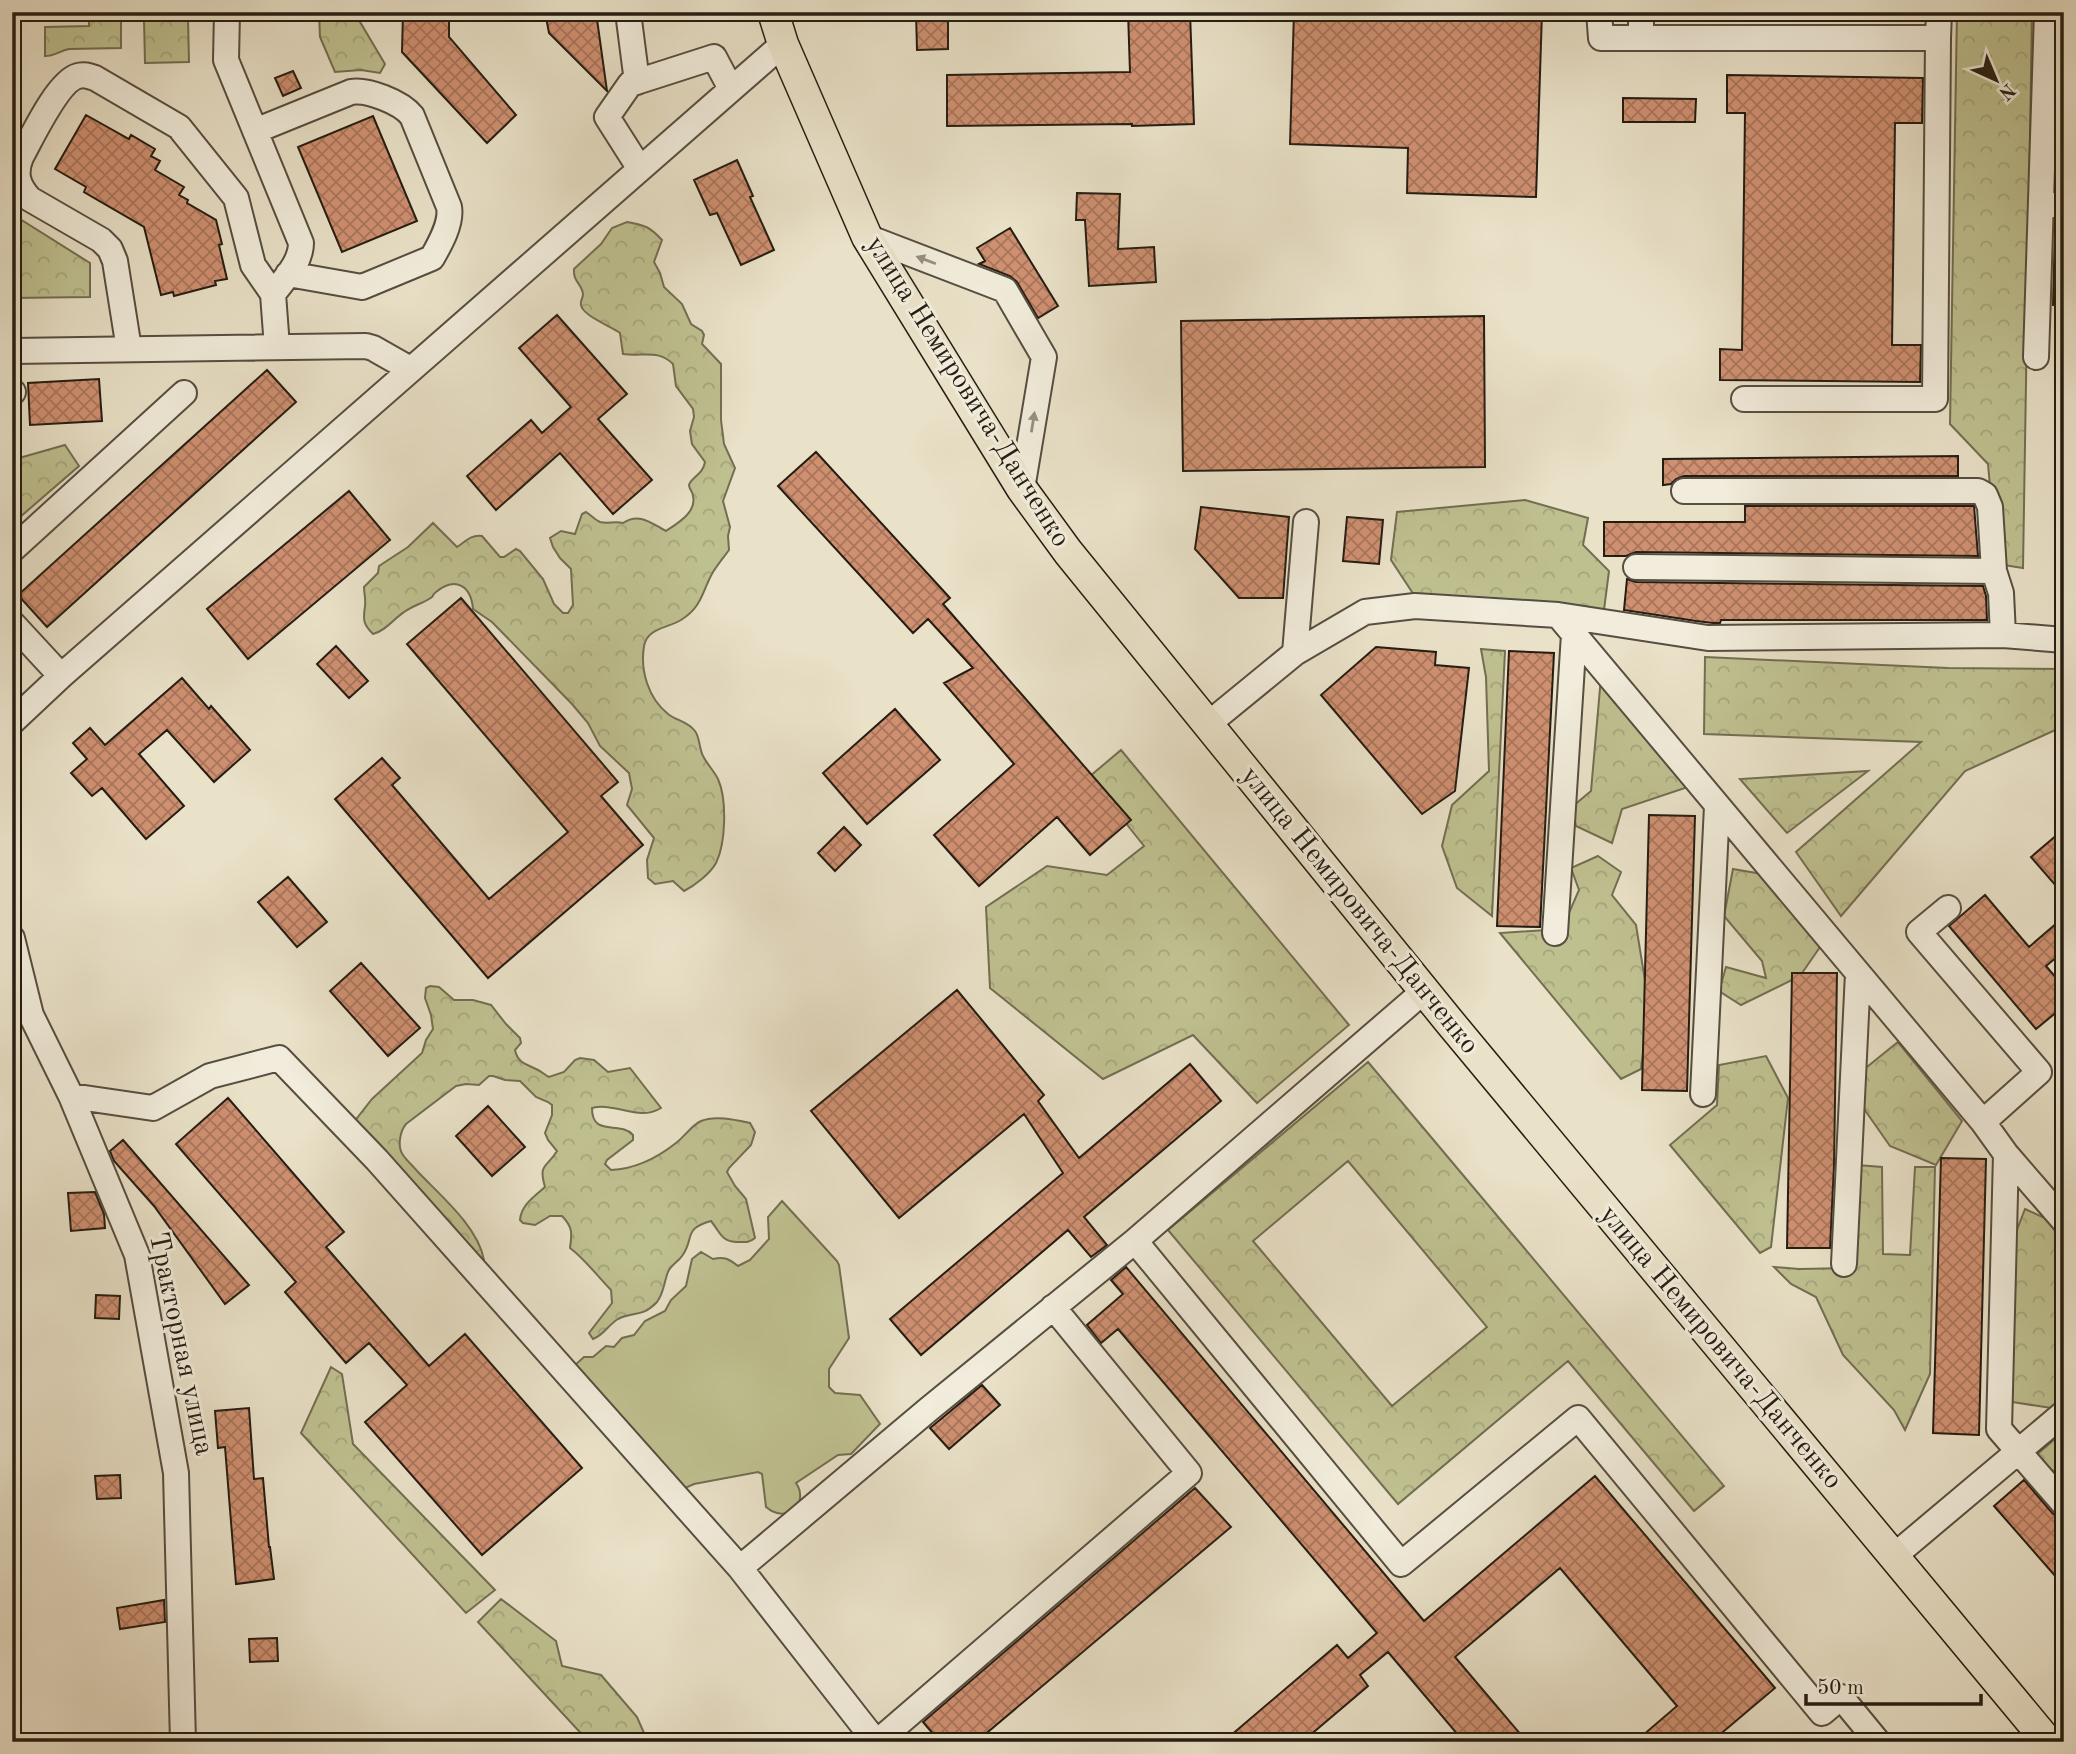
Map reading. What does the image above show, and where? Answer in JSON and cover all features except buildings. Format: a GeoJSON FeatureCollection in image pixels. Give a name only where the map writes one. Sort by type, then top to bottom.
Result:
{"type":"FeatureCollection","features":[{"type":"Feature","properties":{"kind":"main road","name":"улица Немировича-Данченко"},"geometry":{"type":"LineString","coordinates":[[773,12],[783,44],[867,237],[1022,489],[1068,552],[1424,991],[2048,1742]]}},
{"type":"Feature","properties":{"kind":"street"},"geometry":{"type":"LineString","coordinates":[[227,12],[226,60],[301,243],[297,262],[272,294]]}},
{"type":"Feature","properties":{"kind":"street"},"geometry":{"type":"LineString","coordinates":[[628,12],[637,82]]}},
{"type":"Feature","properties":{"kind":"street"},"geometry":{"type":"LineString","coordinates":[[1599,12],[1601,38],[1938,38]]}},
{"type":"Feature","properties":{"kind":"street"},"geometry":{"type":"LineString","coordinates":[[1641,12],[1641,38]]}},
{"type":"Feature","properties":{"kind":"street"},"geometry":{"type":"LineString","coordinates":[[1744,399],[1935,399],[1939,12]]}},
{"type":"Feature","properties":{"kind":"street"},"geometry":{"type":"LineString","coordinates":[[2036,357],[2052,205],[2047,12]]}},
{"type":"Feature","properties":{"kind":"street"},"geometry":{"type":"LineString","coordinates":[[12,722],[410,369],[783,44]]}},
{"type":"Feature","properties":{"kind":"street"},"geometry":{"type":"LineString","coordinates":[[640,169],[607,117],[630,84],[714,57],[731,89]]}},
{"type":"Feature","properties":{"kind":"street"},"geometry":{"type":"LineString","coordinates":[[129,349],[115,261],[110,249],[101,240],[30,200],[22,190],[18,178],[17,167],[21,156],[59,90],[77,76],[95,78],[180,127],[236,198],[253,265],[272,294],[277,347]]}},
{"type":"Feature","properties":{"kind":"street"},"geometry":{"type":"LineString","coordinates":[[256,131],[351,92],[367,92],[408,111],[451,214],[432,258],[368,285],[355,286],[288,274]]}},
{"type":"Feature","properties":{"kind":"street"},"geometry":{"type":"LineString","coordinates":[[867,237],[1005,290],[1044,357],[1022,489]]}},
{"type":"Feature","properties":{"kind":"street"},"geometry":{"type":"LineString","coordinates":[[12,351],[366,346],[410,369]]}},
{"type":"Feature","properties":{"kind":"street"},"geometry":{"type":"LineString","coordinates":[[12,550],[184,393]]}},
{"type":"Feature","properties":{"kind":"street"},"geometry":{"type":"LineString","coordinates":[[1684,491],[1978,491],[1985,495],[1990,508],[1994,571],[2001,593],[2003,635]]}},
{"type":"Feature","properties":{"kind":"street"},"geometry":{"type":"LineString","coordinates":[[1295,653],[1306,522]]}},
{"type":"Feature","properties":{"kind":"street"},"geometry":{"type":"LineString","coordinates":[[1636,567],[1994,571]]}},
{"type":"Feature","properties":{"kind":"street"},"geometry":{"type":"LineString","coordinates":[[1207,726],[1295,653],[1365,612],[1415,606],[1558,615],[1708,638],[2003,635],[2064,640]]}},
{"type":"Feature","properties":{"kind":"street"},"geometry":{"type":"LineString","coordinates":[[1558,615],[2064,1221]]}},
{"type":"Feature","properties":{"kind":"street"},"geometry":{"type":"LineString","coordinates":[[12,623],[61,676]]}},
{"type":"Feature","properties":{"kind":"street"},"geometry":{"type":"LineString","coordinates":[[1555,933],[1574,635]]}},
{"type":"Feature","properties":{"kind":"street"},"geometry":{"type":"LineString","coordinates":[[1703,1094],[1717,806]]}},
{"type":"Feature","properties":{"kind":"street"},"geometry":{"type":"LineString","coordinates":[[1948,908],[1919,932],[2039,1072],[1983,1122]]}},
{"type":"Feature","properties":{"kind":"street","name":"Тракторная улица"},"geometry":{"type":"LineString","coordinates":[[12,938],[31,1015],[71,1096],[137,1255],[177,1473],[183,1742]]}},
{"type":"Feature","properties":{"kind":"street"},"geometry":{"type":"LineString","coordinates":[[1844,1264],[1858,973]]}},
{"type":"Feature","properties":{"kind":"street"},"geometry":{"type":"LineString","coordinates":[[740,1568],[1135,1241],[1424,991]]}},
{"type":"Feature","properties":{"kind":"street"},"geometry":{"type":"LineString","coordinates":[[71,1096],[153,1108],[210,1076],[279,1058],[377,1160],[740,1568],[874,1738],[1189,1473],[1053,1307]]}},
{"type":"Feature","properties":{"kind":"street"},"geometry":{"type":"LineString","coordinates":[[2006,1154],[1998,1429],[2064,1504]]}},
{"type":"Feature","properties":{"kind":"street"},"geometry":{"type":"LineString","coordinates":[[1135,1241],[1401,1564],[1578,1418],[1822,1713],[1841,1697],[1878,1742]]}},
{"type":"Feature","properties":{"kind":"street"},"geometry":{"type":"LineString","coordinates":[[1894,1556],[2064,1413]]}},
{"type":"Feature","properties":{"kind":"green space"},"geometry":{"type":"Polygon","coordinates":[[[349,12],[360,22],[385,64],[380,73],[361,70],[335,72],[320,37],[319,13],[349,12]]]}},
{"type":"Feature","properties":{"kind":"green space"},"geometry":{"type":"Polygon","coordinates":[[[1957,12],[2032,12],[2023,568],[1997,564],[1988,464],[1950,424],[1957,12]]]}},
{"type":"Feature","properties":{"kind":"green space"},"geometry":{"type":"Polygon","coordinates":[[[188,19],[189,62],[145,63],[144,20],[188,19]]]}},
{"type":"Feature","properties":{"kind":"green space"},"geometry":{"type":"Polygon","coordinates":[[[121,20],[121,48],[69,49],[45,56],[45,27],[89,26],[89,21],[121,20]]]}},
{"type":"Feature","properties":{"kind":"green space"},"geometry":{"type":"Polygon","coordinates":[[[12,214],[90,263],[90,297],[12,298],[12,214]]]}},
{"type":"Feature","properties":{"kind":"green space"},"geometry":{"type":"Polygon","coordinates":[[[627,222],[647,227],[662,240],[654,262],[664,287],[682,304],[691,324],[702,331],[702,344],[721,364],[724,444],[735,468],[723,501],[730,527],[729,550],[713,572],[694,609],[681,620],[649,635],[644,646],[645,674],[655,700],[668,714],[695,731],[703,756],[718,779],[723,798],[722,844],[716,863],[702,879],[684,891],[673,881],[655,884],[648,878],[647,860],[654,838],[627,805],[632,789],[629,773],[600,746],[588,723],[572,704],[492,622],[473,609],[466,589],[456,584],[443,587],[431,598],[404,612],[373,634],[364,618],[364,587],[378,573],[379,566],[408,547],[433,523],[457,547],[468,539],[482,536],[500,557],[516,549],[520,551],[543,579],[554,604],[563,613],[568,613],[573,605],[571,569],[560,558],[550,538],[561,531],[575,534],[582,514],[586,512],[600,522],[623,523],[634,518],[650,522],[666,531],[689,512],[693,495],[689,485],[702,470],[705,462],[692,444],[690,431],[693,409],[676,386],[673,364],[656,355],[623,354],[620,333],[583,309],[582,291],[574,273],[574,269],[601,244],[612,228],[627,222]]]}},
{"type":"Feature","properties":{"kind":"green space"},"geometry":{"type":"Polygon","coordinates":[[[65,445],[79,466],[12,524],[12,460],[65,445]]]}},
{"type":"Feature","properties":{"kind":"green space"},"geometry":{"type":"Polygon","coordinates":[[[1525,500],[1588,518],[1583,545],[1609,571],[1604,610],[1416,598],[1391,560],[1397,512],[1525,500]]]}},
{"type":"Feature","properties":{"kind":"green space"},"geometry":{"type":"Polygon","coordinates":[[[1481,649],[1505,651],[1492,916],[1457,888],[1442,846],[1452,805],[1489,771],[1486,677],[1481,649]]]}},
{"type":"Feature","properties":{"kind":"green space"},"geometry":{"type":"Polygon","coordinates":[[[1705,657],[1948,668],[2064,669],[2064,726],[1965,771],[1841,916],[1796,852],[1921,742],[1704,734],[1705,657]]]}},
{"type":"Feature","properties":{"kind":"green space"},"geometry":{"type":"Polygon","coordinates":[[[1601,677],[1696,762],[1685,788],[1622,809],[1612,843],[1576,826],[1572,807],[1591,791],[1601,677]]]}},
{"type":"Feature","properties":{"kind":"green space"},"geometry":{"type":"Polygon","coordinates":[[[1121,750],[1349,1025],[1257,1103],[1193,1035],[1103,1079],[990,988],[986,907],[1047,866],[1107,875],[1144,846],[1089,777],[1121,750]]]}},
{"type":"Feature","properties":{"kind":"green space"},"geometry":{"type":"Polygon","coordinates":[[[1868,771],[1787,833],[1740,779],[1868,771]]]}},
{"type":"Feature","properties":{"kind":"green space"},"geometry":{"type":"Polygon","coordinates":[[[1598,856],[1621,872],[1612,895],[1636,925],[1649,1005],[1641,1069],[1621,1079],[1500,933],[1562,929],[1579,890],[1571,868],[1598,856]]]}},
{"type":"Feature","properties":{"kind":"green space"},"geometry":{"type":"Polygon","coordinates":[[[1733,869],[1762,874],[1802,919],[1820,947],[1800,976],[1741,1005],[1719,991],[1726,967],[1766,978],[1762,961],[1724,916],[1733,869]]]}},
{"type":"Feature","properties":{"kind":"green space"},"geometry":{"type":"Polygon","coordinates":[[[439,987],[454,1000],[473,1000],[491,1005],[520,1038],[521,1043],[515,1050],[518,1058],[549,1077],[564,1072],[580,1058],[594,1060],[608,1072],[630,1068],[661,1108],[652,1112],[636,1113],[610,1107],[592,1108],[597,1123],[628,1131],[633,1135],[633,1140],[607,1160],[605,1164],[611,1170],[637,1165],[653,1158],[676,1143],[701,1121],[719,1118],[750,1123],[755,1132],[751,1145],[727,1172],[746,1199],[755,1238],[751,1241],[732,1242],[722,1236],[711,1221],[696,1227],[686,1250],[668,1272],[657,1302],[647,1310],[618,1319],[593,1339],[589,1333],[612,1303],[611,1290],[570,1248],[571,1231],[562,1216],[550,1216],[535,1225],[520,1220],[526,1205],[545,1187],[543,1170],[557,1151],[545,1133],[552,1115],[552,1105],[536,1097],[520,1081],[489,1076],[479,1085],[456,1086],[406,1124],[400,1139],[401,1152],[467,1224],[484,1260],[477,1270],[354,1122],[372,1099],[422,1053],[433,1029],[425,998],[426,988],[439,987]]]}},
{"type":"Feature","properties":{"kind":"green space"},"geometry":{"type":"Polygon","coordinates":[[[1898,1042],[1962,1121],[1936,1165],[1890,1146],[1855,1096],[1857,1075],[1898,1042]]]}},
{"type":"Feature","properties":{"kind":"green space"},"geometry":{"type":"Polygon","coordinates":[[[1766,1056],[1788,1098],[1771,1247],[1760,1253],[1670,1145],[1717,1105],[1719,1065],[1766,1056]]]}},
{"type":"Feature","properties":{"kind":"green space"},"geometry":{"type":"Polygon","coordinates":[[[1368,1062],[1724,1486],[1694,1511],[1568,1361],[1398,1504],[1168,1230],[1368,1062]],[[1348,1161],[1253,1241],[1392,1406],[1487,1327],[1348,1161]]]}},
{"type":"Feature","properties":{"kind":"green space"},"geometry":{"type":"Polygon","coordinates":[[[1857,1165],[1882,1167],[1883,1254],[1910,1255],[1915,1167],[1935,1167],[1930,1374],[1905,1430],[1894,1410],[1843,1355],[1816,1297],[1791,1284],[1774,1267],[1853,1268],[1857,1165]]]}},
{"type":"Feature","properties":{"kind":"green space"},"geometry":{"type":"Polygon","coordinates":[[[782,1201],[839,1265],[849,1338],[829,1369],[829,1387],[835,1393],[860,1395],[880,1424],[851,1454],[838,1455],[796,1483],[800,1491],[800,1501],[794,1511],[789,1513],[777,1513],[766,1507],[762,1474],[758,1472],[694,1484],[669,1495],[564,1375],[584,1357],[593,1357],[606,1346],[614,1347],[622,1338],[634,1335],[645,1321],[665,1311],[671,1300],[686,1286],[692,1259],[701,1252],[713,1259],[726,1259],[738,1266],[750,1260],[769,1239],[768,1217],[782,1201]]]}},
{"type":"Feature","properties":{"kind":"green space"},"geometry":{"type":"Polygon","coordinates":[[[2025,1209],[2049,1220],[2064,1237],[2064,1398],[2051,1408],[2012,1402],[2013,1240],[2025,1209]]]}},
{"type":"Feature","properties":{"kind":"green space"},"geometry":{"type":"Polygon","coordinates":[[[331,1367],[342,1374],[353,1444],[495,1590],[466,1613],[301,1433],[331,1367]]]}},
{"type":"Feature","properties":{"kind":"green space"},"geometry":{"type":"Polygon","coordinates":[[[2064,1431],[2064,1469],[2046,1472],[2034,1457],[2064,1431]]]}},
{"type":"Feature","properties":{"kind":"green space"},"geometry":{"type":"Polygon","coordinates":[[[501,1599],[556,1641],[562,1666],[601,1675],[637,1717],[648,1742],[589,1742],[478,1622],[501,1599]]]}}]}
